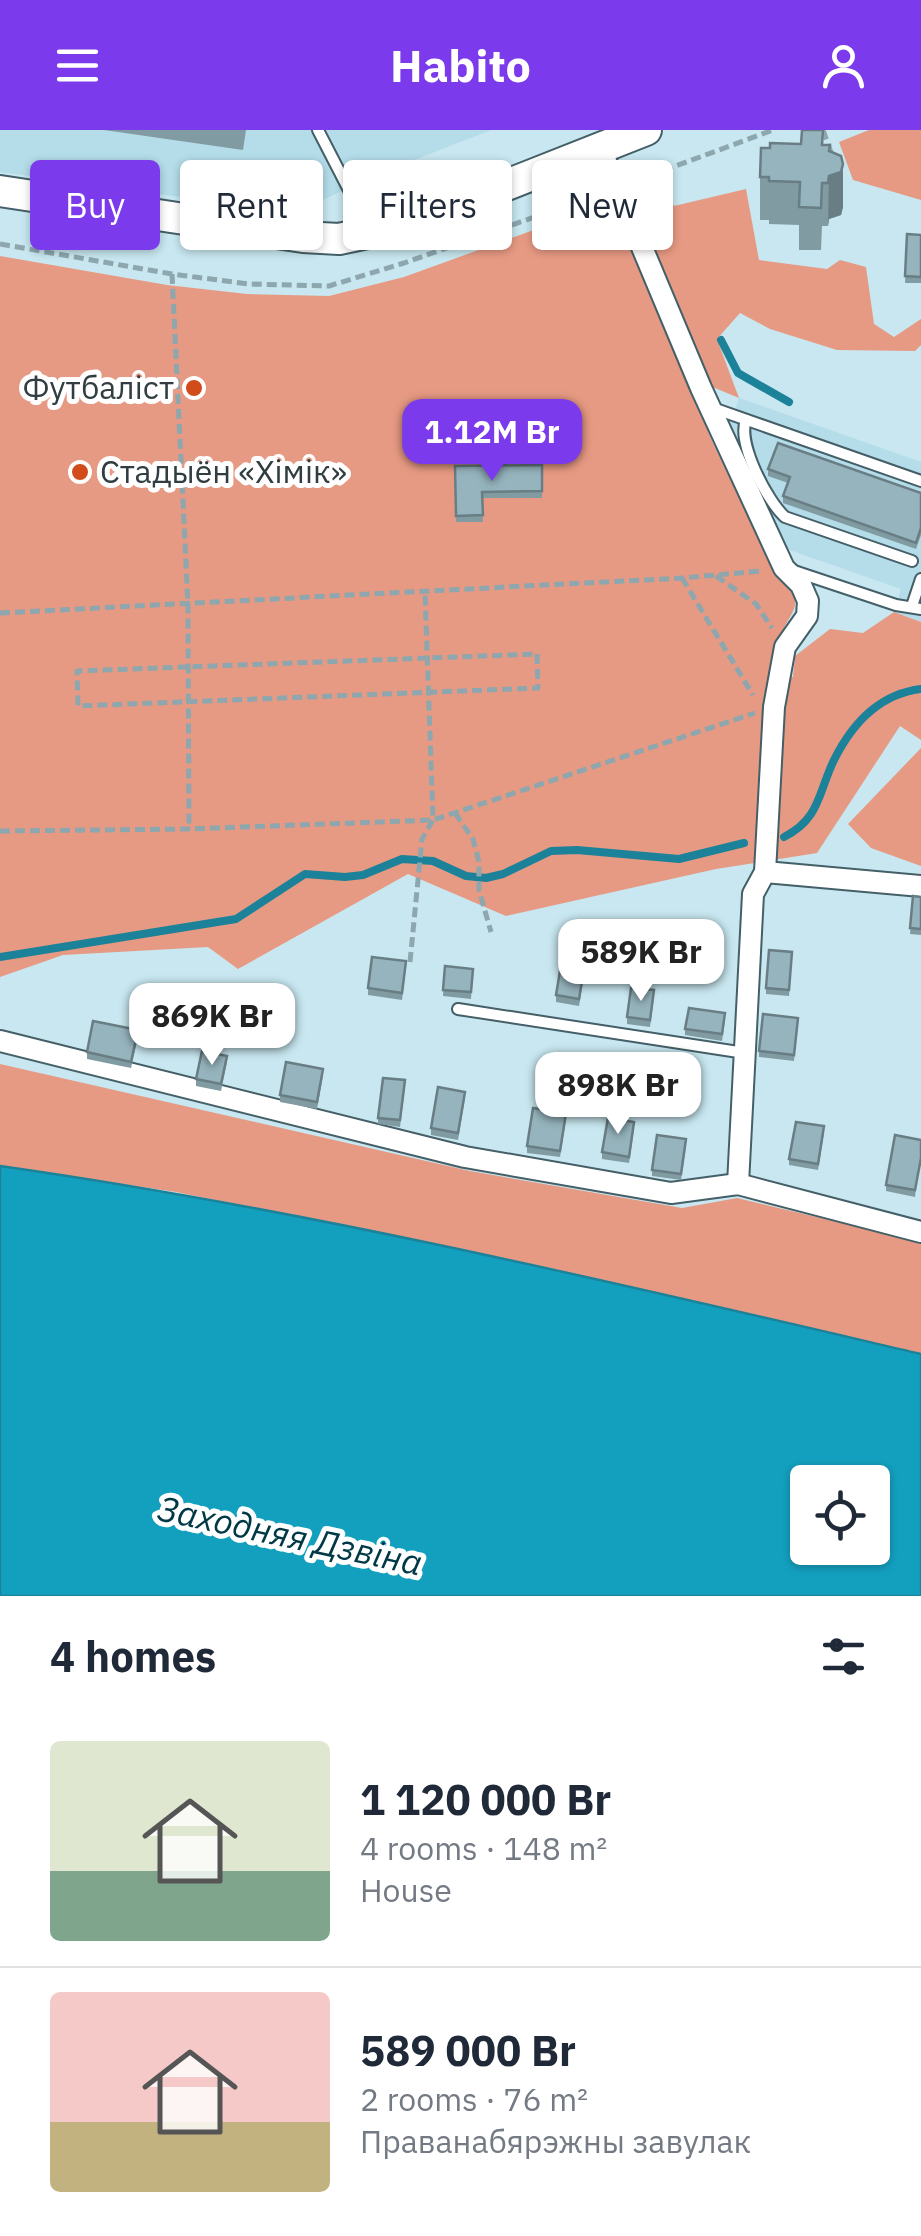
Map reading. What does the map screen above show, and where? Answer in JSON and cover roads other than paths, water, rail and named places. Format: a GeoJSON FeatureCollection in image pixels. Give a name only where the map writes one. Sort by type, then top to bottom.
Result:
{"type":"FeatureCollection","features":[{"type":"Feature","properties":{"kind":"main road"},"geometry":{"type":"LineString","coordinates":[[512,182],[646,130]]}},
{"type":"Feature","properties":{"kind":"main road"},"geometry":{"type":"LineString","coordinates":[[0,192],[303,237],[343,238]]}},
{"type":"Feature","properties":{"kind":"street"},"geometry":{"type":"LineString","coordinates":[[600,147],[709,407],[784,568],[801,586],[808,601],[807,616],[785,647],[774,707],[764,872],[753,894],[738,1184]]}},
{"type":"Feature","properties":{"kind":"street"},"geometry":{"type":"LineString","coordinates":[[764,872],[921,886]]}},
{"type":"Feature","properties":{"kind":"street"},"geometry":{"type":"LineString","coordinates":[[0,1041],[466,1157],[671,1193],[738,1184],[921,1232]]}},
{"type":"Feature","properties":{"kind":"lane"},"geometry":{"type":"LineString","coordinates":[[318,130],[343,178]]}},
{"type":"Feature","properties":{"kind":"lane"},"geometry":{"type":"LineString","coordinates":[[709,407],[921,482]]}},
{"type":"Feature","properties":{"kind":"lane"},"geometry":{"type":"LineString","coordinates":[[746,420],[742,430],[744,444],[775,508],[785,517],[912,561]]}},
{"type":"Feature","properties":{"kind":"lane"},"geometry":{"type":"LineString","coordinates":[[784,568],[896,606],[916,608],[921,580]]}},
{"type":"Feature","properties":{"kind":"lane"},"geometry":{"type":"LineString","coordinates":[[458,1009],[746,1053]]}},
{"type":"Feature","properties":{"kind":"water","name":"Заходняя Дзвіна"},"geometry":{"type":"Polygon","coordinates":[[[0,1166],[347,1226],[921,1354],[921,1596],[0,1596],[0,1166]]]}},
{"type":"Feature","properties":{"kind":"waterway"},"geometry":{"type":"LineString","coordinates":[[721,340],[738,373],[789,402]]}},
{"type":"Feature","properties":{"kind":"waterway"},"geometry":{"type":"LineString","coordinates":[[784,837],[811,813],[834,760],[858,723],[892,697],[921,689]]}},
{"type":"Feature","properties":{"kind":"waterway"},"geometry":{"type":"LineString","coordinates":[[0,957],[236,919],[305,874],[363,875],[402,859],[433,861],[466,876],[486,878],[551,851],[679,859],[744,843]]}},
{"type":"Feature","properties":{"kind":"place","name":"Футбаліст"},"geometry":{"type":"Point","coordinates":[194,388]}},
{"type":"Feature","properties":{"kind":"place","name":"Стадыён «Хімік»"},"geometry":{"type":"Point","coordinates":[80,472]}}]}
